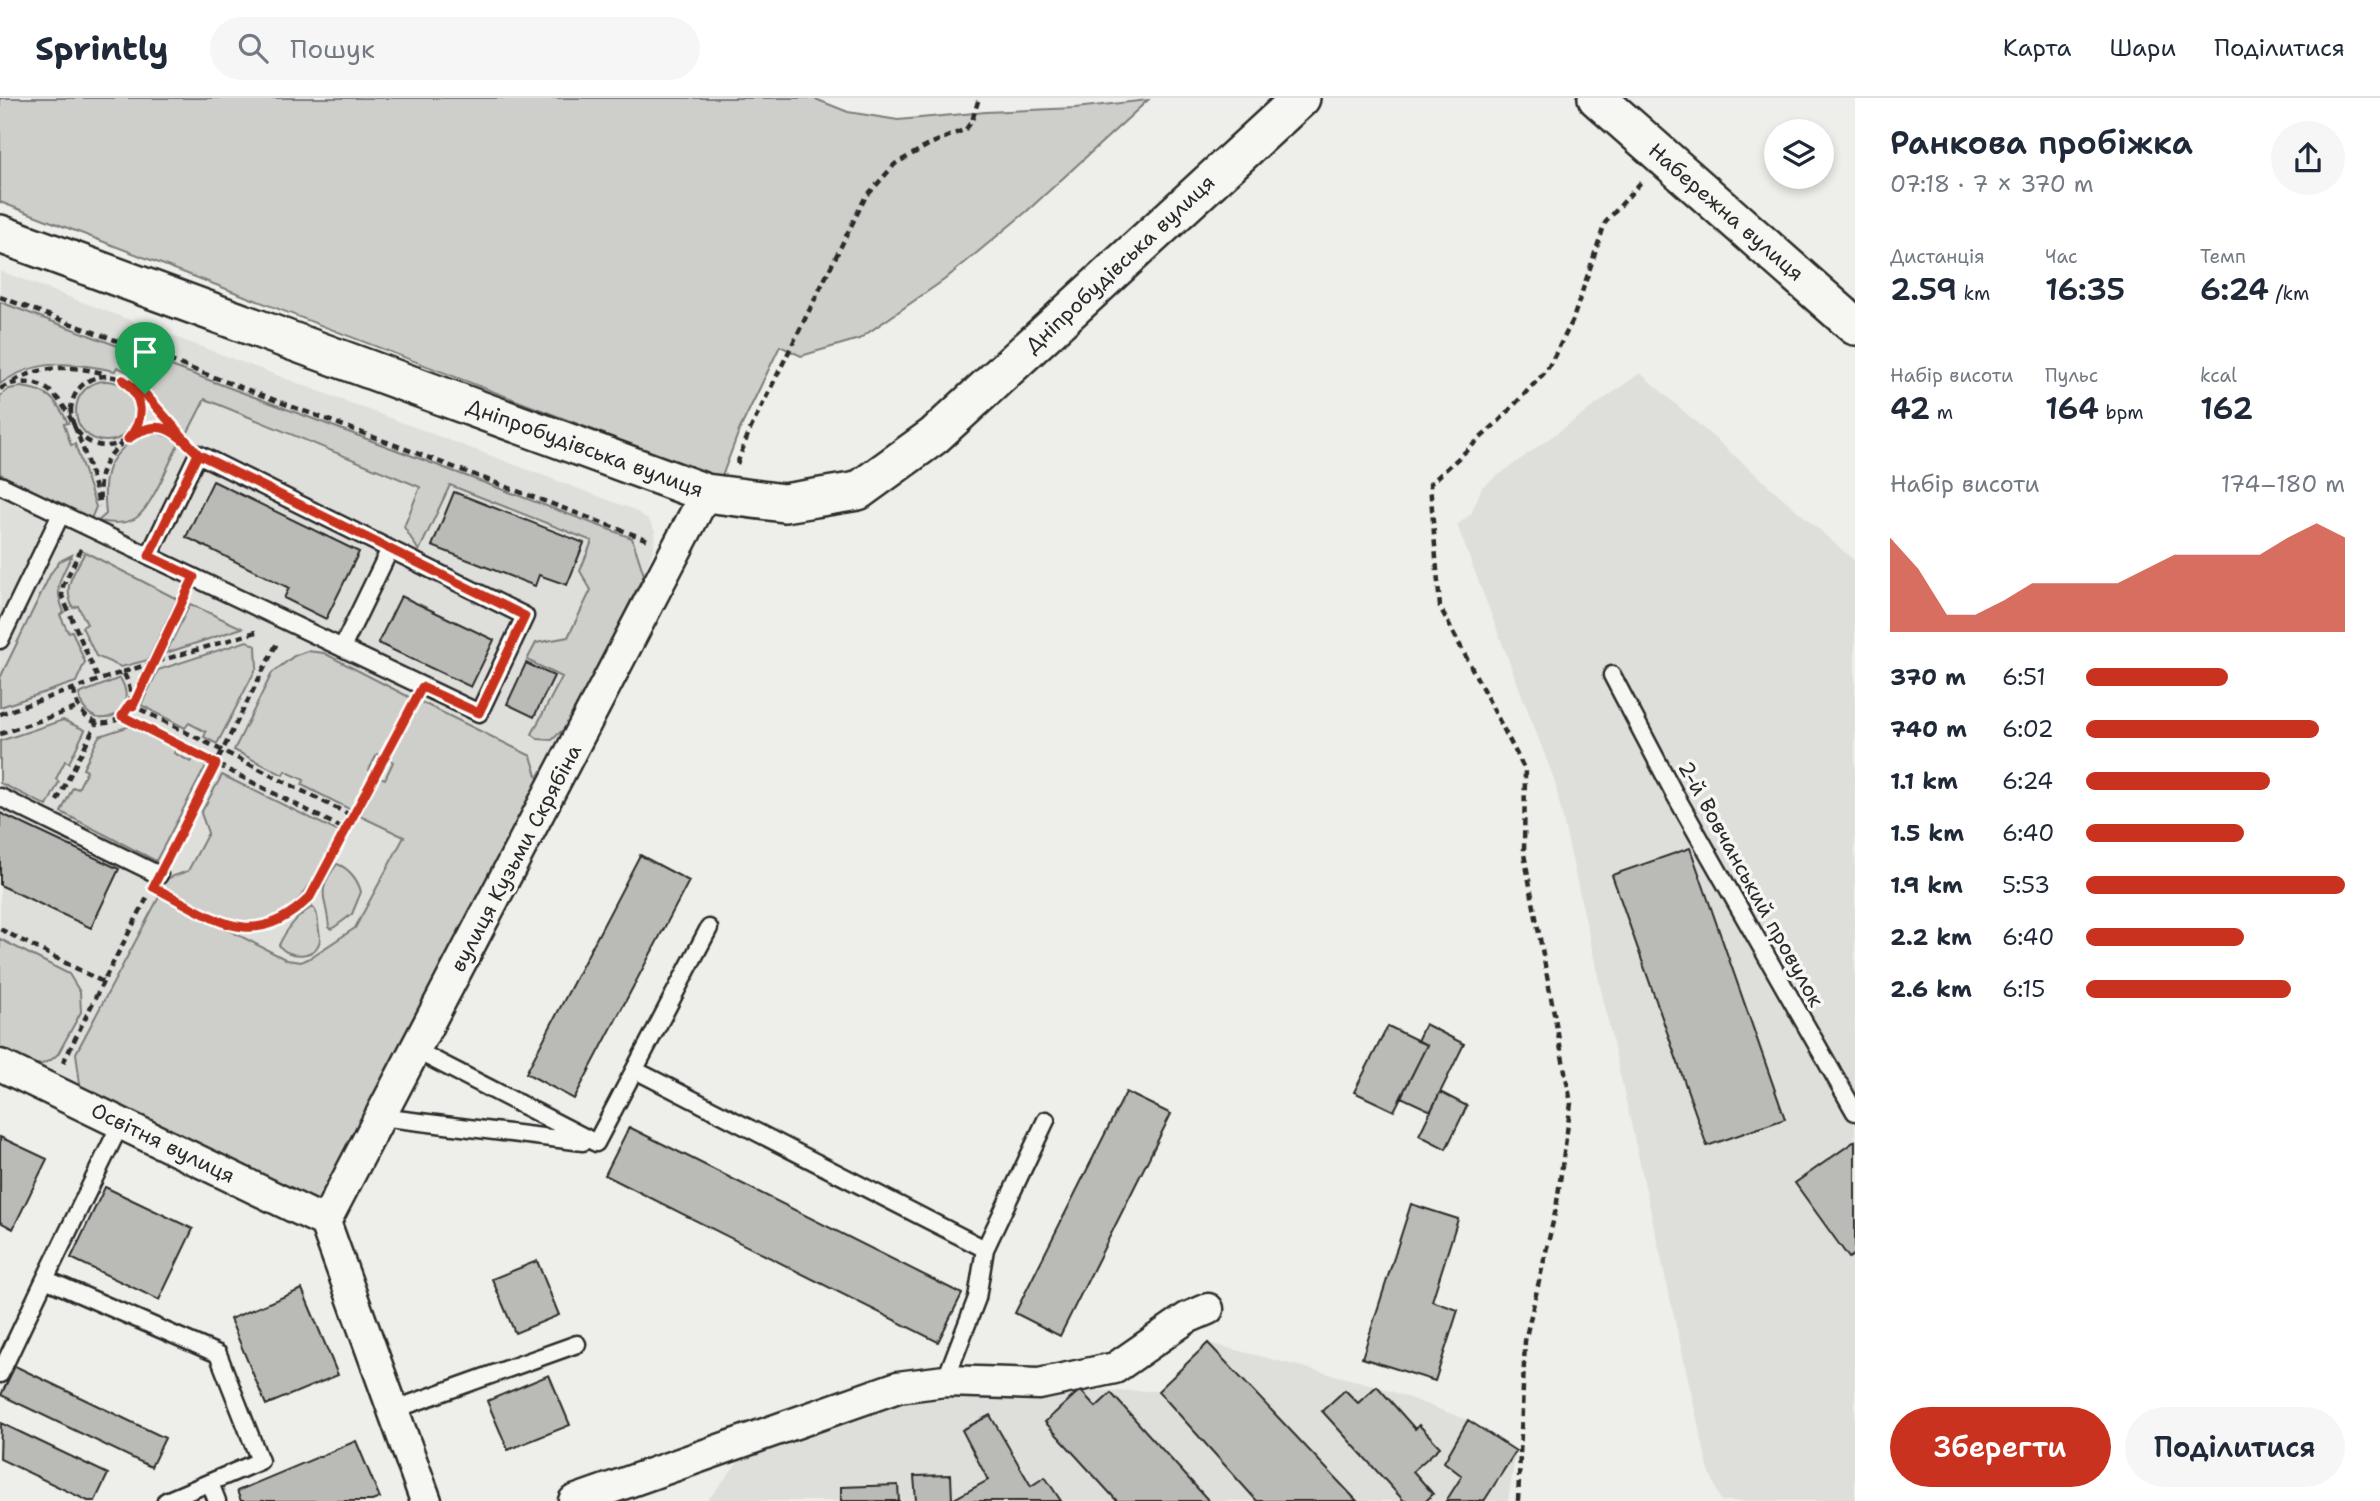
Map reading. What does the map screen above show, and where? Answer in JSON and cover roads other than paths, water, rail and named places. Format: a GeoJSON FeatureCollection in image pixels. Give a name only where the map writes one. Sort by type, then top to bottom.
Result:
{"type":"FeatureCollection","features":[{"type":"Feature","properties":{"kind":"street","name":"Дніпробудівська вулиця"},"geometry":{"type":"LineString","coordinates":[[0,234],[706,493],[784,503],[858,491],[934,436],[1301,98]]}},
{"type":"Feature","properties":{"kind":"street","name":"Набережна вулиця"},"geometry":{"type":"LineString","coordinates":[[1597,98],[1855,326]]}},
{"type":"Feature","properties":{"kind":"street","name":"вулиця Кузьми Скрябіна"},"geometry":{"type":"LineString","coordinates":[[325,1222],[706,493]]}},
{"type":"Feature","properties":{"kind":"street","name":"Освітня вулиця"},"geometry":{"type":"LineString","coordinates":[[0,1065],[325,1222]]}},
{"type":"Feature","properties":{"kind":"street"},"geometry":{"type":"LineString","coordinates":[[325,1222],[426,1501]]}},
{"type":"Feature","properties":{"kind":"street"},"geometry":{"type":"LineString","coordinates":[[574,1501],[898,1388],[945,1381],[1039,1384],[1115,1368],[1186,1318],[1208,1309]]}},
{"type":"Feature","properties":{"kind":"lane"},"geometry":{"type":"LineString","coordinates":[[0,485],[422,687],[479,713],[525,616],[198,454],[149,556]]}},
{"type":"Feature","properties":{"kind":"lane"},"geometry":{"type":"LineString","coordinates":[[0,640],[61,514]]}},
{"type":"Feature","properties":{"kind":"lane"},"geometry":{"type":"LineString","coordinates":[[342,648],[390,549]]}},
{"type":"Feature","properties":{"kind":"lane","name":"2-й Вовчанський провулок"},"geometry":{"type":"LineString","coordinates":[[1612,675],[1674,793],[1855,1112]]}},
{"type":"Feature","properties":{"kind":"lane"},"geometry":{"type":"LineString","coordinates":[[0,797],[156,881]]}},
{"type":"Feature","properties":{"kind":"lane"},"geometry":{"type":"LineString","coordinates":[[596,1143],[709,928]]}},
{"type":"Feature","properties":{"kind":"lane"},"geometry":{"type":"LineString","coordinates":[[415,1050],[596,1143]]}},
{"type":"Feature","properties":{"kind":"lane"},"geometry":{"type":"LineString","coordinates":[[635,1070],[985,1249]]}},
{"type":"Feature","properties":{"kind":"lane"},"geometry":{"type":"LineString","coordinates":[[380,1117],[596,1143]]}},
{"type":"Feature","properties":{"kind":"lane"},"geometry":{"type":"LineString","coordinates":[[945,1381],[976,1298],[985,1249],[1046,1120]]}},
{"type":"Feature","properties":{"kind":"lane"},"geometry":{"type":"LineString","coordinates":[[0,1374],[121,1123]]}},
{"type":"Feature","properties":{"kind":"lane"},"geometry":{"type":"LineString","coordinates":[[45,1279],[218,1354],[260,1461],[166,1501]]}},
{"type":"Feature","properties":{"kind":"lane"},"geometry":{"type":"LineString","coordinates":[[393,1410],[577,1344]]}},
{"type":"Feature","properties":{"kind":"lane"},"geometry":{"type":"LineString","coordinates":[[210,1482],[217,1501]]}}]}
